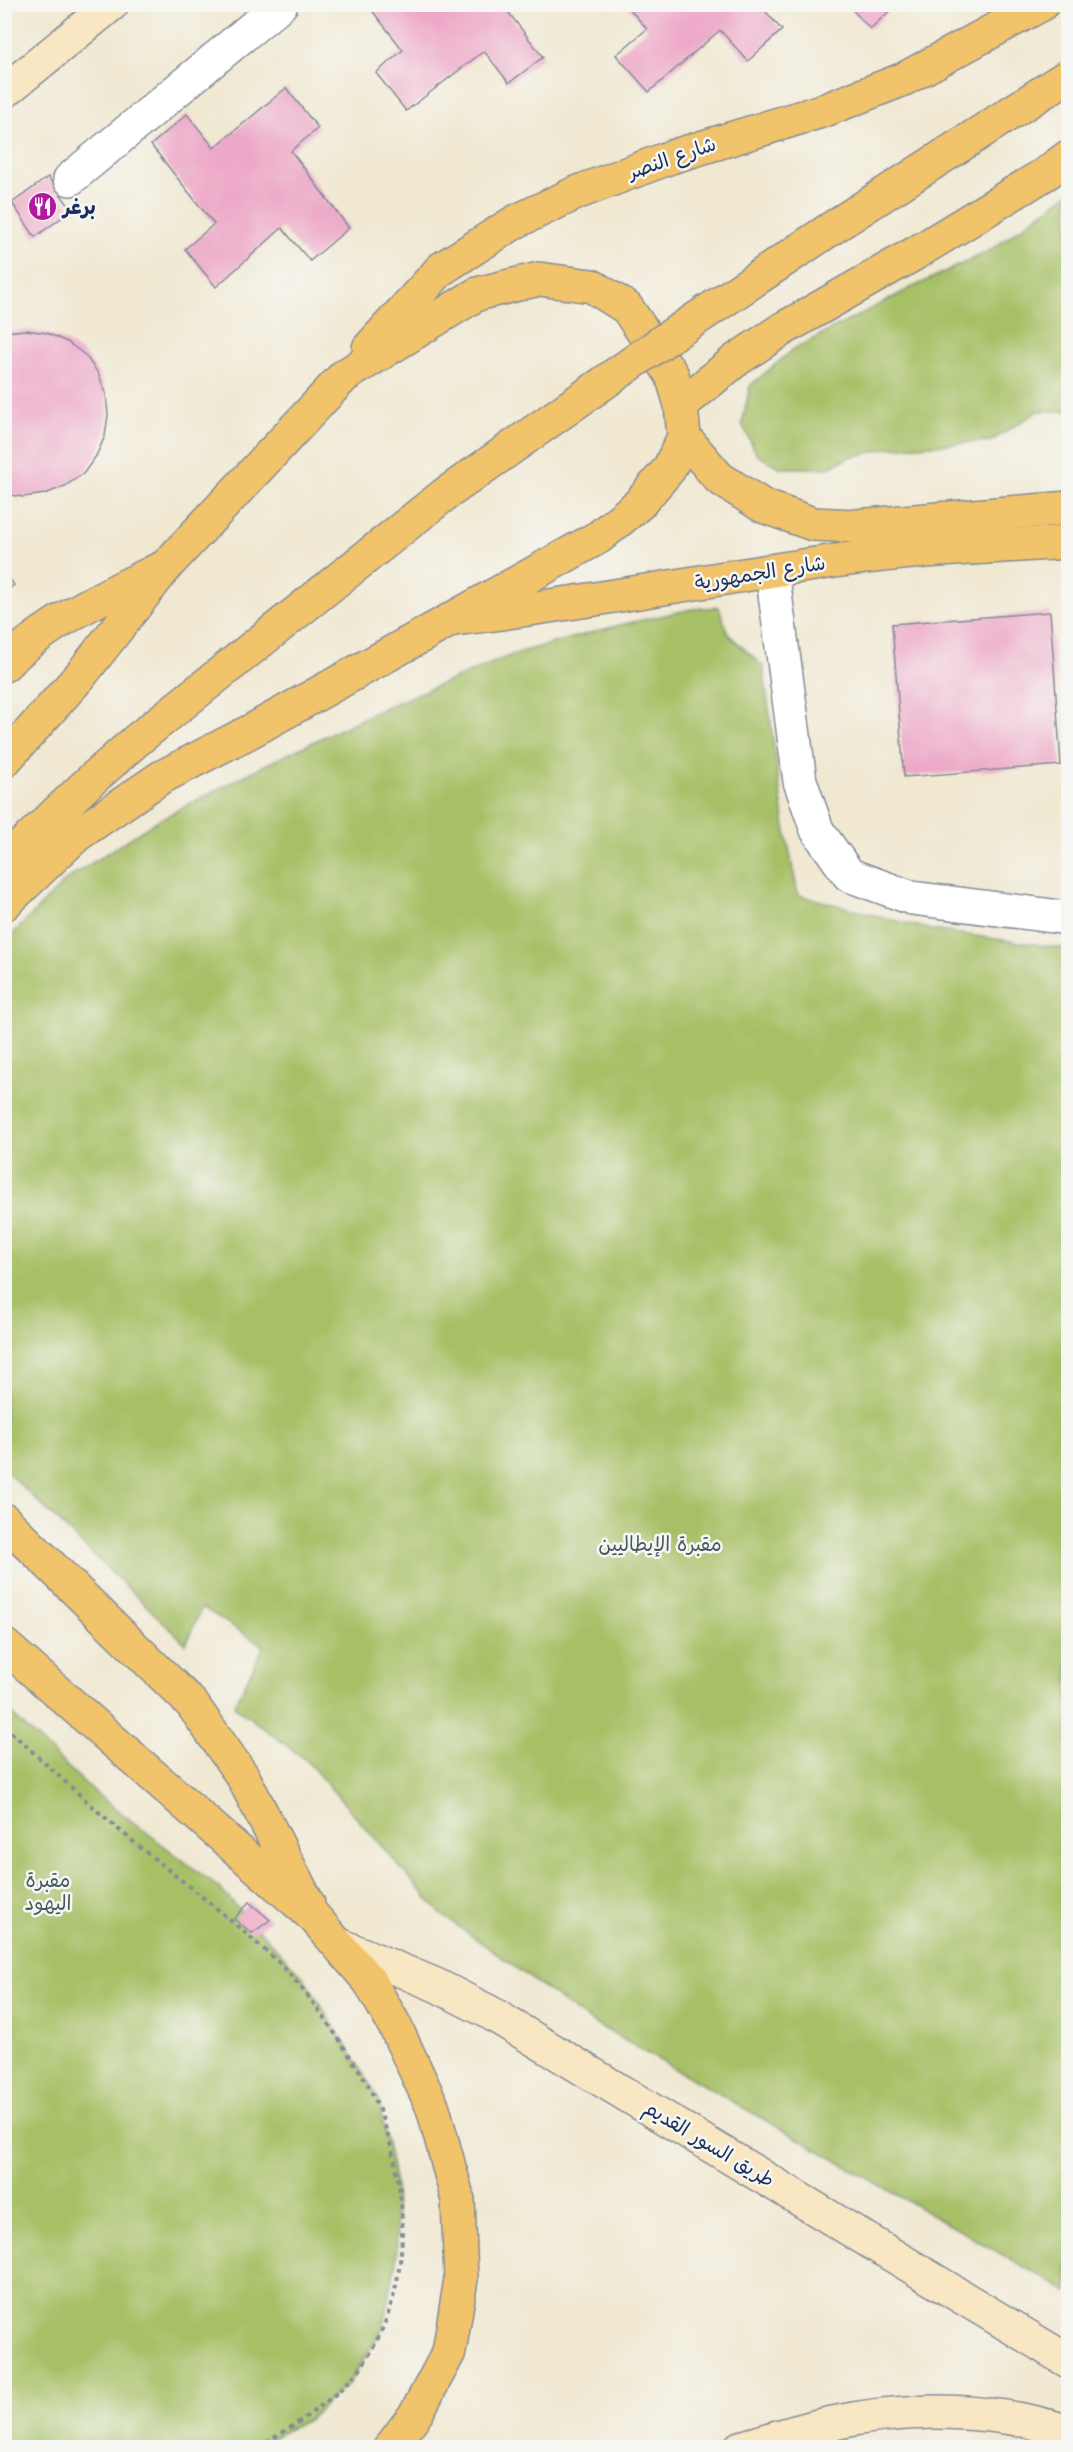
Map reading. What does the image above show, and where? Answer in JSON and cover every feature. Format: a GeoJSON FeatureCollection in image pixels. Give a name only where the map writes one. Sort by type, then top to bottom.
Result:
{"type":"FeatureCollection","features":[{"type":"Feature","properties":{"kind":"main road"},"geometry":{"type":"LineString","coordinates":[[4,92],[112,4]]}},
{"type":"Feature","properties":{"kind":"main road","name":"شارع النصر"},"geometry":{"type":"LineString","coordinates":[[344,376],[441,269],[515,222],[576,193],[671,157],[825,110],[903,79],[1042,4]]}},
{"type":"Feature","properties":{"kind":"main road"},"geometry":{"type":"LineString","coordinates":[[4,862],[138,739],[444,495],[669,337],[1068,76]]}},
{"type":"Feature","properties":{"kind":"main road"},"geometry":{"type":"LineString","coordinates":[[681,405],[736,360],[781,330],[914,254],[1045,174],[1068,157]]}},
{"type":"Feature","properties":{"kind":"main road"},"geometry":{"type":"LineString","coordinates":[[4,761],[80,676],[167,565],[344,376],[477,294],[539,279],[592,286],[627,308],[672,375],[681,405],[684,437],[669,469],[639,504],[599,537],[251,731],[160,778],[77,835],[4,904]]}},
{"type":"Feature","properties":{"kind":"main road","name":"شارع الجمهورية"},"geometry":{"type":"LineString","coordinates":[[684,437],[719,478],[763,506],[813,524],[856,526],[1068,508]]}},
{"type":"Feature","properties":{"kind":"main road","name":"شارع الجمهورية"},"geometry":{"type":"LineString","coordinates":[[453,619],[543,609],[772,571],[914,552],[1068,542]]}},
{"type":"Feature","properties":{"kind":"main road"},"geometry":{"type":"LineString","coordinates":[[4,665],[52,628],[96,600],[167,565]]}},
{"type":"Feature","properties":{"kind":"main road"},"geometry":{"type":"LineString","coordinates":[[89,782],[251,731]]}},
{"type":"Feature","properties":{"kind":"main road"},"geometry":{"type":"LineString","coordinates":[[4,1520],[192,1704],[243,1777],[314,1917]]}},
{"type":"Feature","properties":{"kind":"main road"},"geometry":{"type":"LineString","coordinates":[[4,1645],[314,1917],[370,1982],[395,2026],[432,2108],[458,2200],[461,2279],[449,2352],[417,2412],[390,2448]]}},
{"type":"Feature","properties":{"kind":"main road","name":"طريق السور القديم"},"geometry":{"type":"LineString","coordinates":[[340,1945],[436,1985],[489,2012],[1068,2361]]}},
{"type":"Feature","properties":{"kind":"main road"},"geometry":{"type":"LineString","coordinates":[[740,2448],[829,2423],[902,2414],[976,2414],[1048,2425],[1068,2432]]}},
{"type":"Feature","properties":{"kind":"street"},"geometry":{"type":"LineString","coordinates":[[70,179],[281,4]]}},
{"type":"Feature","properties":{"kind":"street"},"geometry":{"type":"LineString","coordinates":[[772,571],[800,782],[817,830],[849,875],[912,898],[1068,918]]}},
{"type":"Feature","properties":{"kind":"path"},"geometry":{"type":"LineString","coordinates":[[4,1726],[132,1841],[227,1917],[286,1970],[333,2030],[370,2089],[386,2131],[397,2172],[402,2211],[402,2251],[395,2290],[382,2328],[364,2364],[344,2386],[289,2429],[257,2448]]}},
{"type":"Feature","properties":{"kind":"green space"},"geometry":{"type":"Polygon","coordinates":[[[1068,194],[1068,411],[1038,411],[991,441],[889,448],[850,457],[827,468],[781,468],[757,455],[742,424],[750,386],[794,349],[911,288],[989,251],[1068,194]]]}},
{"type":"Feature","properties":{"kind":"green space","name":"مقبرة الإيطاليين"},"geometry":{"type":"Polygon","coordinates":[[[719,607],[728,634],[763,666],[785,827],[798,895],[932,930],[1068,949],[1068,2292],[587,2019],[440,1913],[306,1760],[234,1706],[264,1646],[202,1607],[186,1644],[5,1470],[5,942],[67,879],[157,821],[265,765],[386,707],[517,653],[620,625],[692,609],[719,607]]]}},
{"type":"Feature","properties":{"kind":"green space","name":"مقبرة اليهود"},"geometry":{"type":"Polygon","coordinates":[[[4,1707],[94,1792],[219,1888],[303,1977],[378,2097],[395,2184],[397,2254],[384,2326],[349,2383],[307,2420],[253,2447],[5,2447],[4,1707]]]}},
{"type":"Feature","properties":{"kind":"building"},"geometry":{"type":"Polygon","coordinates":[[[367,4],[502,4],[543,57],[509,83],[484,51],[406,111],[376,73],[403,50],[367,4]]]}},
{"type":"Feature","properties":{"kind":"building"},"geometry":{"type":"Polygon","coordinates":[[[625,4],[759,4],[782,30],[748,61],[720,30],[649,92],[616,55],[647,29],[625,4]]]}},
{"type":"Feature","properties":{"kind":"building"},"geometry":{"type":"Polygon","coordinates":[[[847,4],[897,4],[870,29],[847,4]]]}},
{"type":"Feature","properties":{"kind":"building"},"geometry":{"type":"Polygon","coordinates":[[[286,88],[318,128],[291,151],[349,228],[310,261],[282,228],[216,287],[185,249],[214,224],[151,145],[187,114],[214,148],[286,88]]]}},
{"type":"Feature","properties":{"kind":"building","name":"برغر"},"geometry":{"type":"Polygon","coordinates":[[[48,177],[72,210],[35,237],[12,203],[48,177]]]}},
{"type":"Feature","properties":{"kind":"building"},"geometry":{"type":"Polygon","coordinates":[[[26,330],[47,333],[67,342],[85,355],[98,373],[106,393],[108,415],[105,436],[96,456],[83,474],[65,486],[45,494],[23,497],[5,494],[5,332],[26,330]]]}},
{"type":"Feature","properties":{"kind":"building"},"geometry":{"type":"Polygon","coordinates":[[[4,572],[14,585],[4,592],[4,572]]]}},
{"type":"Feature","properties":{"kind":"building"},"geometry":{"type":"Polygon","coordinates":[[[1050,612],[1061,765],[904,777],[892,624],[1050,612]]]}},
{"type":"Feature","properties":{"kind":"building"},"geometry":{"type":"Polygon","coordinates":[[[249,1902],[270,1920],[252,1933],[234,1919],[249,1902]]]}},
{"type":"Feature","properties":{"kind":"place","name":"برغر"},"geometry":{"type":"Point","coordinates":[42,207]}}]}
